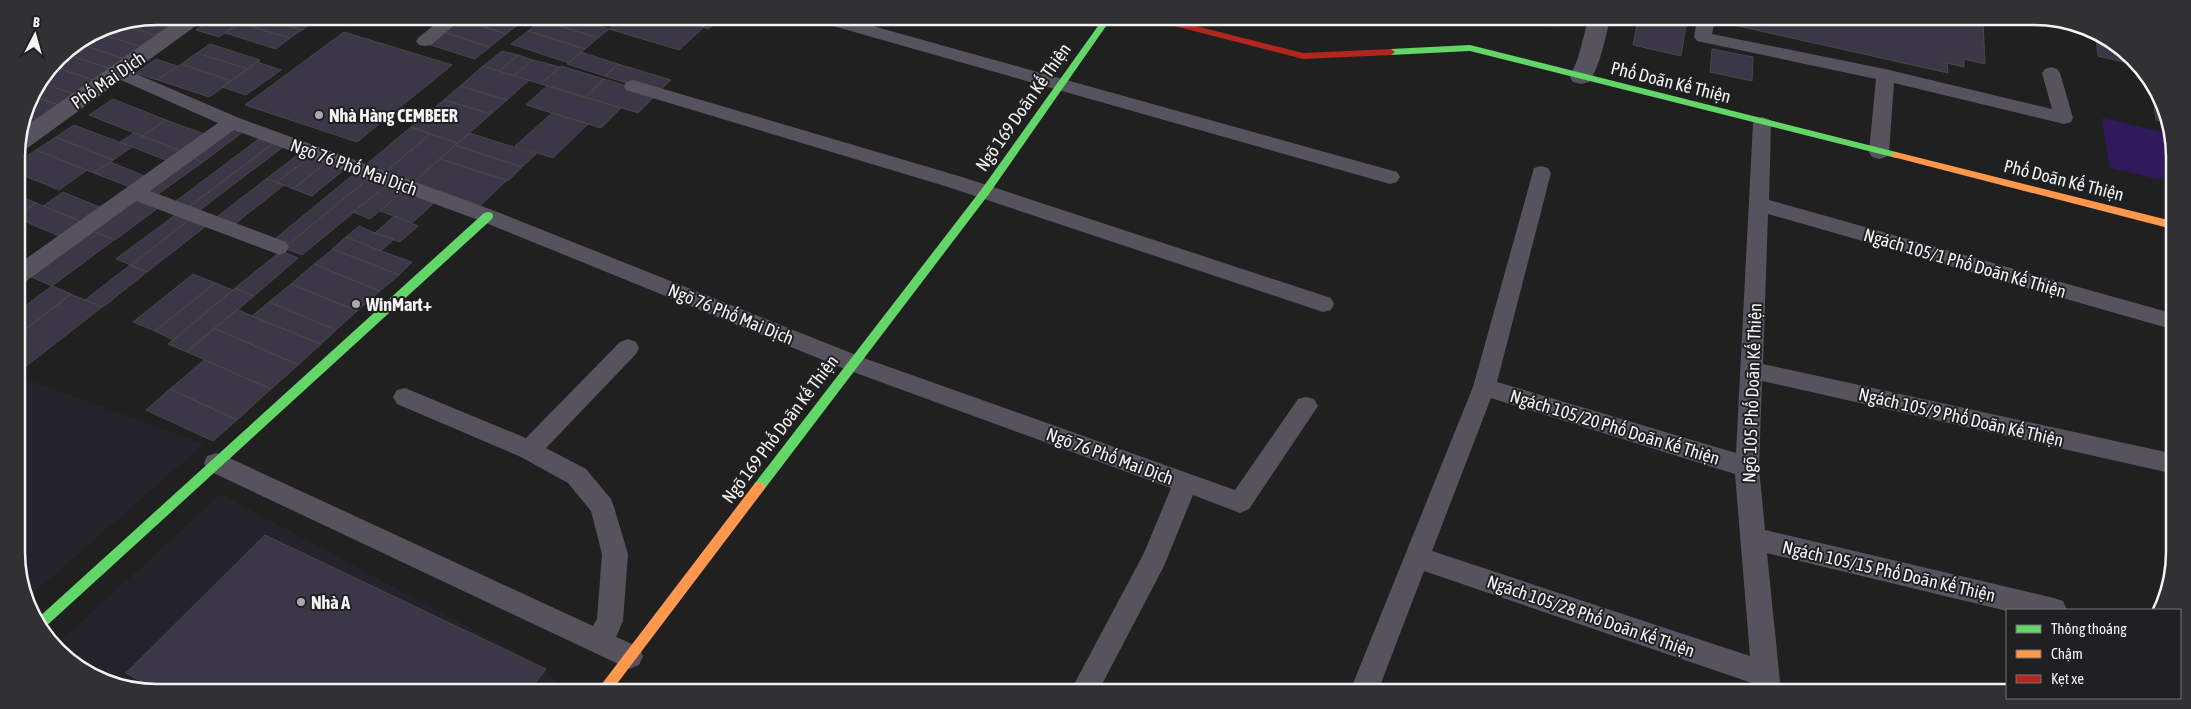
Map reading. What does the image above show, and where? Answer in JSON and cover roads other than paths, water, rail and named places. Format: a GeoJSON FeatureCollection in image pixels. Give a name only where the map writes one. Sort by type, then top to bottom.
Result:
{"type":"FeatureCollection","features":[{"type":"Feature","properties":{"kind":"street","name":"Phố Mai Dịch"},"geometry":{"type":"LineString","coordinates":[[27,137],[184,25]]}},
{"type":"Feature","properties":{"kind":"street","name":"Ngõ 169 Doãn Kế Thiện"},"geometry":{"type":"LineString","coordinates":[[985,192],[1103,25]]}},
{"type":"Feature","properties":{"kind":"street","name":"Phố Doãn Kế Thiện"},"geometry":{"type":"LineString","coordinates":[[1182,25],[1303,56],[1470,48],[2166,224]]}},
{"type":"Feature","properties":{"kind":"street"},"geometry":{"type":"LineString","coordinates":[[1580,77],[1589,58],[1598,25]]}},
{"type":"Feature","properties":{"kind":"street","name":"Ngõ 169 Phố Doãn Kế Thiện"},"geometry":{"type":"LineString","coordinates":[[609,684],[985,192]]}},
{"type":"Feature","properties":{"kind":"street"},"geometry":{"type":"LineString","coordinates":[[45,621],[488,216]]}},
{"type":"Feature","properties":{"kind":"lane"},"geometry":{"type":"LineString","coordinates":[[425,41],[446,25]]}},
{"type":"Feature","properties":{"kind":"lane"},"geometry":{"type":"LineString","coordinates":[[850,25],[1390,177]]}},
{"type":"Feature","properties":{"kind":"lane"},"geometry":{"type":"LineString","coordinates":[[1705,25],[1703,38],[1885,75],[2064,118],[2051,73]]}},
{"type":"Feature","properties":{"kind":"lane","name":"Ngõ 76 Phố Mai Dịch"},"geometry":{"type":"LineString","coordinates":[[118,72],[232,122],[488,216],[853,363],[1185,484],[1240,502],[1306,406]]}},
{"type":"Feature","properties":{"kind":"lane"},"geometry":{"type":"LineString","coordinates":[[1879,152],[1885,75]]}},
{"type":"Feature","properties":{"kind":"lane"},"geometry":{"type":"LineString","coordinates":[[633,86],[985,192],[1323,304]]}},
{"type":"Feature","properties":{"kind":"lane"},"geometry":{"type":"LineString","coordinates":[[25,270],[232,122]]}},
{"type":"Feature","properties":{"kind":"lane","name":"Ngõ 105 Phố Doãn Kế Thiện"},"geometry":{"type":"LineString","coordinates":[[1762,123],[1747,467],[1766,683]]}},
{"type":"Feature","properties":{"kind":"lane"},"geometry":{"type":"LineString","coordinates":[[1367,684],[1484,387],[1541,173]]}},
{"type":"Feature","properties":{"kind":"lane"},"geometry":{"type":"LineString","coordinates":[[133,192],[279,247]]}},
{"type":"Feature","properties":{"kind":"lane","name":"Ngách 105/1 Phố Doãn Kế Thiện"},"geometry":{"type":"LineString","coordinates":[[1758,204],[2166,320]]}},
{"type":"Feature","properties":{"kind":"lane"},"geometry":{"type":"LineString","coordinates":[[529,450],[628,348]]}},
{"type":"Feature","properties":{"kind":"lane","name":"Ngách 105/9 Phố Doãn Kế Thiện"},"geometry":{"type":"LineString","coordinates":[[1751,370],[2166,463]]}},
{"type":"Feature","properties":{"kind":"lane","name":"Ngách 105/20 Phố Doãn Kế Thiện"},"geometry":{"type":"LineString","coordinates":[[1484,387],[1747,467]]}},
{"type":"Feature","properties":{"kind":"lane"},"geometry":{"type":"LineString","coordinates":[[405,397],[529,450],[577,476],[602,507],[615,554],[610,622],[599,642]]}},
{"type":"Feature","properties":{"kind":"lane"},"geometry":{"type":"LineString","coordinates":[[216,463],[629,656]]}},
{"type":"Feature","properties":{"kind":"lane"},"geometry":{"type":"LineString","coordinates":[[1088,684],[1155,558],[1185,484]]}},
{"type":"Feature","properties":{"kind":"lane","name":"Ngách 105/15 Phố Doãn Kế Thiện"},"geometry":{"type":"LineString","coordinates":[[1753,538],[2050,609]]}},
{"type":"Feature","properties":{"kind":"lane","name":"Ngách 105/28 Phố Doãn Kế Thiện"},"geometry":{"type":"LineString","coordinates":[[1416,557],[1766,683]]}},
{"type":"Feature","properties":{"kind":"place","name":"Nhà Hàng CEMBEER"},"geometry":{"type":"Point","coordinates":[319,115]}},
{"type":"Feature","properties":{"kind":"place","name":"WinMart+"},"geometry":{"type":"Point","coordinates":[356,304]}},
{"type":"Feature","properties":{"kind":"place","name":"Nhà A"},"geometry":{"type":"Point","coordinates":[301,602]}}]}
